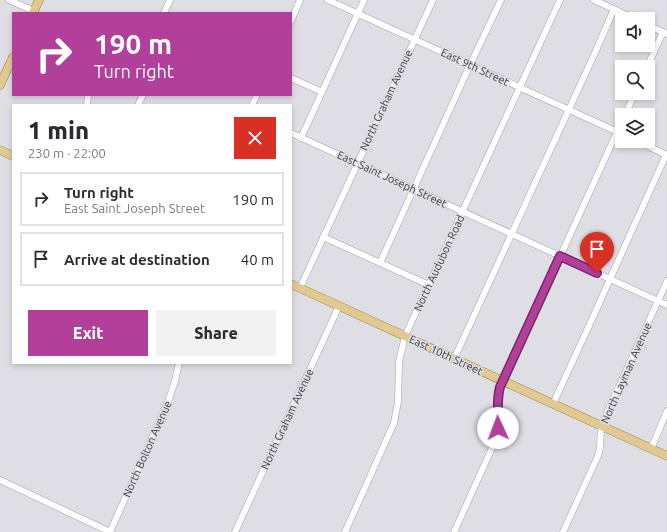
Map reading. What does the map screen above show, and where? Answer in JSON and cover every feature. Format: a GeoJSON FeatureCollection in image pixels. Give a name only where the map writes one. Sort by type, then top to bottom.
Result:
{"type":"FeatureCollection","features":[{"type":"Feature","properties":{"kind":"main road"},"geometry":{"type":"LineString","coordinates":[[33,12],[39,0]]}},
{"type":"Feature","properties":{"kind":"main road"},"geometry":{"type":"LineString","coordinates":[[0,85],[12,59]]}},
{"type":"Feature","properties":{"kind":"main road"},"geometry":{"type":"LineString","coordinates":[[0,150],[12,156]]}},
{"type":"Feature","properties":{"kind":"main road","name":"East 10th Street"},"geometry":{"type":"LineString","coordinates":[[292,284],[667,456]]}},
{"type":"Feature","properties":{"kind":"street"},"geometry":{"type":"LineString","coordinates":[[9,0],[33,12]]}},
{"type":"Feature","properties":{"kind":"street"},"geometry":{"type":"LineString","coordinates":[[164,12],[170,0]]}},
{"type":"Feature","properties":{"kind":"street"},"geometry":{"type":"LineString","coordinates":[[292,18],[300,0]]}},
{"type":"Feature","properties":{"kind":"street","name":"East 9th Street"},"geometry":{"type":"LineString","coordinates":[[328,0],[615,131]]}},
{"type":"Feature","properties":{"kind":"street"},"geometry":{"type":"LineString","coordinates":[[301,138],[364,0]]}},
{"type":"Feature","properties":{"kind":"street","name":"North Graham Avenue"},"geometry":{"type":"LineString","coordinates":[[300,288],[433,0]]}},
{"type":"Feature","properties":{"kind":"street"},"geometry":{"type":"LineString","coordinates":[[380,263],[501,0]]}},
{"type":"Feature","properties":{"kind":"street","name":"North Audubon Road"},"geometry":{"type":"LineString","coordinates":[[345,532],[394,423],[398,402],[399,362],[405,336],[560,0]]}},
{"type":"Feature","properties":{"kind":"street"},"geometry":{"type":"LineString","coordinates":[[594,0],[620,12]]}},
{"type":"Feature","properties":{"kind":"street"},"geometry":{"type":"LineString","coordinates":[[454,359],[614,9]]}},
{"type":"Feature","properties":{"kind":"street"},"geometry":{"type":"LineString","coordinates":[[651,60],[665,33],[655,28]]}},
{"type":"Feature","properties":{"kind":"street"},"geometry":{"type":"LineString","coordinates":[[292,78],[322,92]]}},
{"type":"Feature","properties":{"kind":"street","name":"East Saint Joseph Street"},"geometry":{"type":"LineString","coordinates":[[292,134],[511,235],[667,305]]}},
{"type":"Feature","properties":{"kind":"street"},"geometry":{"type":"LineString","coordinates":[[454,532],[496,439],[499,421],[497,403],[503,381],[560,256],[615,141]]}},
{"type":"Feature","properties":{"kind":"street"},"geometry":{"type":"LineString","coordinates":[[553,404],[667,155],[652,148]]}},
{"type":"Feature","properties":{"kind":"street"},"geometry":{"type":"LineString","coordinates":[[323,237],[429,285]]}},
{"type":"Feature","properties":{"kind":"street","name":"North Layman Avenue"},"geometry":{"type":"LineString","coordinates":[[563,532],[599,453],[601,426],[667,281]]}},
{"type":"Feature","properties":{"kind":"street","name":"North Graham Avenue"},"geometry":{"type":"LineString","coordinates":[[235,532],[339,306]]}},
{"type":"Feature","properties":{"kind":"street","name":"North Bolton Avenue"},"geometry":{"type":"LineString","coordinates":[[110,532],[168,402],[175,381],[178,364]]}},
{"type":"Feature","properties":{"kind":"street"},"geometry":{"type":"LineString","coordinates":[[651,449],[667,412]]}},
{"type":"Feature","properties":{"kind":"street"},"geometry":{"type":"LineString","coordinates":[[0,480],[110,532]]}},
{"type":"Feature","properties":{"kind":"route"},"geometry":{"type":"LineString","coordinates":[[498,428],[499,418],[497,403],[500,387],[560,256],[597,273]]}}]}
